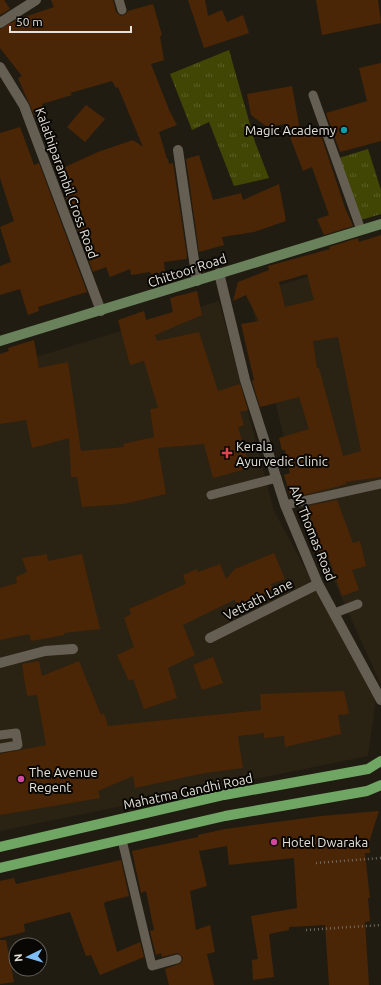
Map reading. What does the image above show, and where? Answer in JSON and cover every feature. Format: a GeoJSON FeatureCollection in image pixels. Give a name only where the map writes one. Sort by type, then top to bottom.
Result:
{"type":"FeatureCollection","features":[{"type":"Feature","properties":{"kind":"main road","name":"Chittoor Road"},"geometry":{"type":"LineString","coordinates":[[0,341],[381,224]]}},
{"type":"Feature","properties":{"kind":"main road","name":"Mahatma Gandhi Road"},"geometry":{"type":"LineString","coordinates":[[0,847],[224,795],[368,769],[381,761]]}},
{"type":"Feature","properties":{"kind":"main road"},"geometry":{"type":"LineString","coordinates":[[0,868],[225,816],[367,791],[381,785]]}},
{"type":"Feature","properties":{"kind":"street"},"geometry":{"type":"LineString","coordinates":[[0,23],[36,0]]}},
{"type":"Feature","properties":{"kind":"street","name":"Kalathiparambil Cross Road"},"geometry":{"type":"LineString","coordinates":[[0,67],[24,106],[101,311]]}},
{"type":"Feature","properties":{"kind":"street"},"geometry":{"type":"LineString","coordinates":[[178,150],[197,281]]}},
{"type":"Feature","properties":{"kind":"street","name":"AM Thomas Road"},"geometry":{"type":"LineString","coordinates":[[219,273],[245,380],[285,505],[318,584],[381,700]]}},
{"type":"Feature","properties":{"kind":"street","name":"Vettath Lane"},"geometry":{"type":"LineString","coordinates":[[210,638],[318,584]]}},
{"type":"Feature","properties":{"kind":"street"},"geometry":{"type":"LineString","coordinates":[[0,663],[45,651],[74,649]]}},
{"type":"Feature","properties":{"kind":"lane"},"geometry":{"type":"LineString","coordinates":[[119,0],[122,10]]}},
{"type":"Feature","properties":{"kind":"lane"},"geometry":{"type":"LineString","coordinates":[[313,95],[361,230]]}},
{"type":"Feature","properties":{"kind":"lane"},"geometry":{"type":"LineString","coordinates":[[211,495],[277,478]]}},
{"type":"Feature","properties":{"kind":"lane"},"geometry":{"type":"LineString","coordinates":[[285,505],[381,484]]}},
{"type":"Feature","properties":{"kind":"lane"},"geometry":{"type":"LineString","coordinates":[[335,613],[358,604]]}},
{"type":"Feature","properties":{"kind":"lane"},"geometry":{"type":"LineString","coordinates":[[0,735],[16,733],[18,745],[0,748]]}},
{"type":"Feature","properties":{"kind":"lane"},"geometry":{"type":"LineString","coordinates":[[122,840],[152,966],[177,959]]}},
{"type":"Feature","properties":{"kind":"path"},"geometry":{"type":"LineString","coordinates":[[316,863],[381,858]]}},
{"type":"Feature","properties":{"kind":"path"},"geometry":{"type":"LineString","coordinates":[[306,930],[381,925]]}},
{"type":"Feature","properties":{"kind":"shaded area"},"geometry":{"type":"Polygon","coordinates":[[[381,255],[381,685],[301,508],[249,294],[381,255]]]}},
{"type":"Feature","properties":{"kind":"shaded area"},"geometry":{"type":"Polygon","coordinates":[[[219,301],[274,511],[376,699],[368,756],[0,831],[0,368],[219,301]]]}},
{"type":"Feature","properties":{"kind":"green space"},"geometry":{"type":"Polygon","coordinates":[[[229,50],[255,142],[269,178],[234,186],[209,122],[192,130],[170,74],[229,50]]]}},
{"type":"Feature","properties":{"kind":"green space"},"geometry":{"type":"Polygon","coordinates":[[[368,149],[381,190],[381,214],[361,220],[339,158],[368,149]]]}},
{"type":"Feature","properties":{"kind":"building"},"geometry":{"type":"Polygon","coordinates":[[[0,0],[4,0],[10,9],[0,15],[0,0]]]}},
{"type":"Feature","properties":{"kind":"building"},"geometry":{"type":"Polygon","coordinates":[[[51,0],[113,0],[116,12],[121,16],[126,14],[128,11],[153,4],[162,35],[160,36],[164,60],[151,64],[170,112],[177,125],[159,132],[169,164],[173,163],[187,256],[186,259],[164,262],[165,272],[151,274],[150,272],[131,275],[130,269],[110,277],[106,267],[93,272],[56,171],[98,152],[133,140],[143,147],[118,87],[116,88],[112,81],[70,93],[72,95],[42,104],[44,110],[34,115],[18,78],[22,76],[0,48],[0,29],[16,20],[54,7],[51,0]]]}},
{"type":"Feature","properties":{"kind":"building"},"geometry":{"type":"Polygon","coordinates":[[[188,0],[205,0],[208,16],[222,10],[227,22],[243,15],[249,33],[204,48],[188,0]]]}},
{"type":"Feature","properties":{"kind":"building"},"geometry":{"type":"Polygon","coordinates":[[[316,0],[378,0],[381,23],[322,35],[316,0]]]}},
{"type":"Feature","properties":{"kind":"building"},"geometry":{"type":"Polygon","coordinates":[[[381,63],[381,141],[340,152],[326,113],[367,101],[359,68],[381,63]]]}},
{"type":"Feature","properties":{"kind":"building"},"geometry":{"type":"Polygon","coordinates":[[[292,86],[301,136],[319,129],[345,208],[353,226],[324,235],[317,219],[329,215],[312,167],[303,171],[285,124],[267,127],[251,115],[247,94],[292,86]]]}},
{"type":"Feature","properties":{"kind":"building"},"geometry":{"type":"Polygon","coordinates":[[[86,105],[105,119],[85,142],[67,127],[86,105]]]}},
{"type":"Feature","properties":{"kind":"building"},"geometry":{"type":"Polygon","coordinates":[[[20,127],[34,165],[39,163],[87,292],[38,307],[39,311],[28,315],[20,289],[0,295],[0,266],[11,262],[0,227],[14,221],[0,178],[0,133],[20,127]]]}},
{"type":"Feature","properties":{"kind":"building"},"geometry":{"type":"Polygon","coordinates":[[[199,155],[213,200],[241,193],[243,200],[279,184],[286,221],[254,232],[222,237],[224,245],[199,252],[186,159],[199,155]]]}},
{"type":"Feature","properties":{"kind":"building"},"geometry":{"type":"Polygon","coordinates":[[[381,235],[381,477],[346,482],[346,484],[291,498],[284,475],[290,473],[285,450],[282,450],[279,438],[309,429],[299,397],[260,407],[252,381],[254,380],[241,324],[259,321],[246,295],[233,301],[238,282],[269,270],[268,266],[330,249],[329,247],[358,238],[359,242],[381,235]],[[307,274],[279,282],[285,307],[314,300],[307,274]],[[338,337],[313,341],[317,368],[319,368],[343,456],[361,451],[338,337]]]}},
{"type":"Feature","properties":{"kind":"building"},"geometry":{"type":"Polygon","coordinates":[[[197,291],[202,315],[155,335],[157,341],[199,332],[218,391],[240,384],[248,410],[240,412],[244,425],[238,427],[250,468],[213,478],[204,444],[158,448],[166,494],[124,504],[82,507],[77,477],[71,477],[69,438],[32,448],[26,420],[0,424],[0,354],[9,351],[8,348],[34,340],[39,368],[68,362],[81,451],[124,447],[123,444],[154,437],[150,409],[158,408],[144,361],[130,365],[118,320],[144,311],[146,320],[173,312],[170,298],[197,291]]]}},
{"type":"Feature","properties":{"kind":"building"},"geometry":{"type":"Polygon","coordinates":[[[337,500],[353,543],[360,541],[366,566],[352,570],[359,590],[342,596],[326,550],[317,553],[303,507],[337,500]]]}},
{"type":"Feature","properties":{"kind":"building"},"geometry":{"type":"Polygon","coordinates":[[[274,553],[285,579],[271,584],[273,590],[261,596],[246,613],[234,600],[183,625],[195,655],[168,668],[177,698],[144,709],[133,679],[129,681],[117,655],[134,647],[124,618],[131,614],[129,609],[186,584],[183,575],[197,569],[198,572],[220,564],[226,579],[235,569],[274,553]]]}},
{"type":"Feature","properties":{"kind":"building"},"geometry":{"type":"Polygon","coordinates":[[[47,554],[48,561],[82,554],[100,629],[64,633],[64,635],[31,641],[29,634],[0,640],[0,588],[17,583],[16,577],[27,572],[22,558],[47,554]]]}},
{"type":"Feature","properties":{"kind":"building"},"geometry":{"type":"Polygon","coordinates":[[[213,657],[223,683],[202,690],[193,665],[213,657]]]}},
{"type":"Feature","properties":{"kind":"building"},"geometry":{"type":"Polygon","coordinates":[[[39,661],[42,676],[79,661],[101,715],[104,713],[108,726],[261,710],[260,694],[344,691],[349,714],[338,715],[341,734],[285,747],[284,736],[264,738],[264,733],[238,736],[243,768],[205,773],[135,788],[133,776],[98,791],[100,798],[0,815],[0,754],[46,745],[37,695],[27,696],[22,664],[39,661]]]}},
{"type":"Feature","properties":{"kind":"building"},"geometry":{"type":"Polygon","coordinates":[[[379,811],[369,842],[370,853],[365,853],[370,898],[368,898],[370,921],[365,922],[369,985],[329,985],[325,925],[289,927],[289,930],[269,934],[274,977],[253,980],[252,960],[258,959],[251,916],[297,908],[294,858],[229,865],[227,846],[199,851],[207,886],[190,891],[196,930],[210,925],[215,952],[207,954],[214,985],[169,985],[165,969],[181,963],[183,958],[178,953],[162,957],[161,953],[156,955],[150,931],[154,930],[146,891],[141,893],[132,851],[198,837],[198,835],[225,829],[321,816],[379,811]]]}},
{"type":"Feature","properties":{"kind":"building"},"geometry":{"type":"Polygon","coordinates":[[[121,860],[129,896],[105,902],[104,904],[117,952],[140,942],[144,957],[100,975],[91,955],[86,956],[70,912],[24,924],[25,932],[0,938],[0,881],[14,878],[16,884],[121,860]]]}},
{"type":"Feature","properties":{"kind":"building"},"geometry":{"type":"Polygon","coordinates":[[[0,940],[6,940],[8,950],[8,977],[13,977],[14,982],[0,984],[0,940]]]}},
{"type":"Feature","properties":{"kind":"place","name":"Magic Academy"},"geometry":{"type":"Point","coordinates":[344,130]}},
{"type":"Feature","properties":{"kind":"place","name":"Kerala Ayurvedic Clinic"},"geometry":{"type":"Point","coordinates":[227,453]}},
{"type":"Feature","properties":{"kind":"place","name":"The Avenue Regent"},"geometry":{"type":"Point","coordinates":[21,779]}},
{"type":"Feature","properties":{"kind":"place","name":"Hotel Dwaraka"},"geometry":{"type":"Point","coordinates":[274,842]}}]}
